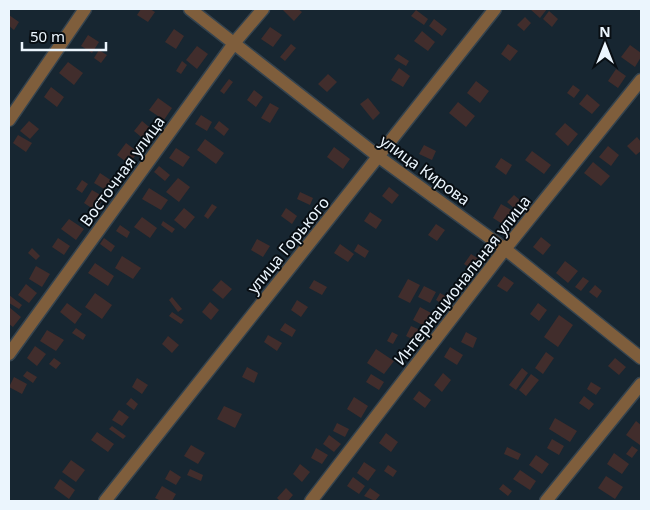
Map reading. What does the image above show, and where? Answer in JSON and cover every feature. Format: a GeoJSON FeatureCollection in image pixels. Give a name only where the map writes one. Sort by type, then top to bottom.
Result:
{"type":"FeatureCollection","features":[{"type":"Feature","properties":{"kind":"street"},"geometry":{"type":"LineString","coordinates":[[9,120],[86,9]]}},
{"type":"Feature","properties":{"kind":"street","name":"улица Кирова"},"geometry":{"type":"LineString","coordinates":[[190,9],[235,42],[379,157],[505,249],[641,358]]}},
{"type":"Feature","properties":{"kind":"street","name":"Восточная улица"},"geometry":{"type":"LineString","coordinates":[[9,354],[235,42],[263,9]]}},
{"type":"Feature","properties":{"kind":"street","name":"улица Горького"},"geometry":{"type":"LineString","coordinates":[[105,501],[496,9]]}},
{"type":"Feature","properties":{"kind":"street","name":"Интернациональная улица"},"geometry":{"type":"LineString","coordinates":[[312,501],[505,249],[641,80]]}},
{"type":"Feature","properties":{"kind":"street"},"geometry":{"type":"LineString","coordinates":[[546,501],[641,384]]}},
{"type":"Feature","properties":{"kind":"building"},"geometry":{"type":"Polygon","coordinates":[[[141,9],[150,9],[155,12],[148,22],[137,15],[141,9]]]}},
{"type":"Feature","properties":{"kind":"building"},"geometry":{"type":"Polygon","coordinates":[[[282,9],[298,9],[302,12],[294,21],[282,9]]]}},
{"type":"Feature","properties":{"kind":"building"},"geometry":{"type":"Polygon","coordinates":[[[530,9],[547,9],[540,18],[530,9]]]}},
{"type":"Feature","properties":{"kind":"building"},"geometry":{"type":"Polygon","coordinates":[[[416,10],[428,19],[424,25],[411,16],[416,10]]]}},
{"type":"Feature","properties":{"kind":"building"},"geometry":{"type":"Polygon","coordinates":[[[549,11],[558,19],[552,27],[543,19],[549,11]]]}},
{"type":"Feature","properties":{"kind":"building"},"geometry":{"type":"Polygon","coordinates":[[[9,15],[19,22],[14,30],[9,26],[9,15]]]}},
{"type":"Feature","properties":{"kind":"building"},"geometry":{"type":"Polygon","coordinates":[[[525,17],[531,23],[524,31],[517,25],[525,17]]]}},
{"type":"Feature","properties":{"kind":"building"},"geometry":{"type":"Polygon","coordinates":[[[434,19],[447,29],[442,36],[429,26],[434,19]]]}},
{"type":"Feature","properties":{"kind":"building"},"geometry":{"type":"Polygon","coordinates":[[[270,27],[282,35],[273,47],[261,39],[270,27]]]}},
{"type":"Feature","properties":{"kind":"building"},"geometry":{"type":"Polygon","coordinates":[[[174,29],[184,36],[176,49],[165,42],[174,29]]]}},
{"type":"Feature","properties":{"kind":"building"},"geometry":{"type":"Polygon","coordinates":[[[422,31],[435,42],[428,51],[414,41],[422,31]]]}},
{"type":"Feature","properties":{"kind":"building"},"geometry":{"type":"Polygon","coordinates":[[[88,35],[99,42],[92,53],[81,46],[88,35]]]}},
{"type":"Feature","properties":{"kind":"building"},"geometry":{"type":"Polygon","coordinates":[[[291,44],[296,48],[285,61],[280,57],[291,44]]]}},
{"type":"Feature","properties":{"kind":"building"},"geometry":{"type":"Polygon","coordinates":[[[508,44],[518,51],[510,61],[501,54],[508,44]]]}},
{"type":"Feature","properties":{"kind":"building"},"geometry":{"type":"Polygon","coordinates":[[[630,45],[641,53],[641,57],[635,67],[621,57],[630,45]]]}},
{"type":"Feature","properties":{"kind":"building"},"geometry":{"type":"Polygon","coordinates":[[[197,46],[208,54],[197,69],[186,60],[197,46]]]}},
{"type":"Feature","properties":{"kind":"building"},"geometry":{"type":"Polygon","coordinates":[[[99,50],[107,55],[101,63],[94,58],[99,50]]]}},
{"type":"Feature","properties":{"kind":"building"},"geometry":{"type":"Polygon","coordinates":[[[398,54],[409,61],[406,66],[394,59],[398,54]]]}},
{"type":"Feature","properties":{"kind":"building"},"geometry":{"type":"Polygon","coordinates":[[[182,61],[187,65],[181,74],[176,71],[182,61]]]}},
{"type":"Feature","properties":{"kind":"building"},"geometry":{"type":"Polygon","coordinates":[[[68,62],[83,73],[74,85],[59,73],[68,62]]]}},
{"type":"Feature","properties":{"kind":"building"},"geometry":{"type":"Polygon","coordinates":[[[399,68],[410,76],[403,87],[391,80],[399,68]]]}},
{"type":"Feature","properties":{"kind":"building"},"geometry":{"type":"Polygon","coordinates":[[[616,69],[626,76],[618,88],[608,81],[616,69]]]}},
{"type":"Feature","properties":{"kind":"building"},"geometry":{"type":"Polygon","coordinates":[[[328,74],[337,82],[327,92],[318,84],[328,74]]]}},
{"type":"Feature","properties":{"kind":"building"},"geometry":{"type":"Polygon","coordinates":[[[229,79],[233,82],[224,94],[220,91],[229,79]]]}},
{"type":"Feature","properties":{"kind":"building"},"geometry":{"type":"Polygon","coordinates":[[[476,81],[489,91],[480,103],[467,93],[476,81]]]}},
{"type":"Feature","properties":{"kind":"building"},"geometry":{"type":"Polygon","coordinates":[[[573,85],[580,90],[574,98],[567,93],[573,85]]]}},
{"type":"Feature","properties":{"kind":"building"},"geometry":{"type":"Polygon","coordinates":[[[51,87],[64,97],[57,107],[44,97],[51,87]]]}},
{"type":"Feature","properties":{"kind":"building"},"geometry":{"type":"Polygon","coordinates":[[[254,90],[263,97],[256,107],[247,100],[254,90]]]}},
{"type":"Feature","properties":{"kind":"building"},"geometry":{"type":"Polygon","coordinates":[[[587,94],[600,105],[592,114],[579,104],[587,94]]]}},
{"type":"Feature","properties":{"kind":"building"},"geometry":{"type":"Polygon","coordinates":[[[158,98],[172,108],[164,120],[149,110],[158,98]]]}},
{"type":"Feature","properties":{"kind":"building"},"geometry":{"type":"Polygon","coordinates":[[[368,98],[380,113],[373,120],[360,104],[368,98]]]}},
{"type":"Feature","properties":{"kind":"building"},"geometry":{"type":"Polygon","coordinates":[[[458,102],[475,116],[466,127],[449,113],[458,102]]]}},
{"type":"Feature","properties":{"kind":"building"},"geometry":{"type":"Polygon","coordinates":[[[270,103],[279,108],[270,123],[261,118],[270,103]]]}},
{"type":"Feature","properties":{"kind":"building"},"geometry":{"type":"Polygon","coordinates":[[[201,115],[212,122],[207,131],[195,124],[201,115]]]}},
{"type":"Feature","properties":{"kind":"building"},"geometry":{"type":"Polygon","coordinates":[[[29,121],[39,129],[30,139],[20,131],[29,121]]]}},
{"type":"Feature","properties":{"kind":"building"},"geometry":{"type":"Polygon","coordinates":[[[142,121],[154,131],[146,141],[134,131],[142,121]]]}},
{"type":"Feature","properties":{"kind":"building"},"geometry":{"type":"Polygon","coordinates":[[[219,121],[229,129],[224,136],[214,128],[219,121]]]}},
{"type":"Feature","properties":{"kind":"building"},"geometry":{"type":"Polygon","coordinates":[[[565,123],[578,134],[568,146],[555,134],[565,123]]]}},
{"type":"Feature","properties":{"kind":"building"},"geometry":{"type":"Polygon","coordinates":[[[18,135],[32,143],[26,152],[13,143],[18,135]]]}},
{"type":"Feature","properties":{"kind":"building"},"geometry":{"type":"Polygon","coordinates":[[[637,137],[641,142],[641,151],[636,155],[627,146],[637,137]]]}},
{"type":"Feature","properties":{"kind":"building"},"geometry":{"type":"Polygon","coordinates":[[[205,139],[224,153],[216,164],[197,150],[205,139]]]}},
{"type":"Feature","properties":{"kind":"building"},"geometry":{"type":"Polygon","coordinates":[[[126,143],[138,152],[129,164],[117,155],[126,143]]]}},
{"type":"Feature","properties":{"kind":"building"},"geometry":{"type":"Polygon","coordinates":[[[424,145],[436,151],[432,160],[419,154],[424,145]]]}},
{"type":"Feature","properties":{"kind":"building"},"geometry":{"type":"Polygon","coordinates":[[[608,146],[619,155],[611,166],[599,157],[608,146]]]}},
{"type":"Feature","properties":{"kind":"building"},"geometry":{"type":"Polygon","coordinates":[[[334,147],[350,159],[343,169],[327,157],[334,147]]]}},
{"type":"Feature","properties":{"kind":"building"},"geometry":{"type":"Polygon","coordinates":[[[176,148],[190,157],[183,167],[169,158],[176,148]]]}},
{"type":"Feature","properties":{"kind":"building"},"geometry":{"type":"Polygon","coordinates":[[[532,151],[551,165],[544,174],[525,160],[532,151]]]}},
{"type":"Feature","properties":{"kind":"building"},"geometry":{"type":"Polygon","coordinates":[[[501,158],[512,165],[506,175],[495,167],[501,158]]]}},
{"type":"Feature","properties":{"kind":"building"},"geometry":{"type":"Polygon","coordinates":[[[593,162],[610,176],[601,186],[584,173],[593,162]]]}},
{"type":"Feature","properties":{"kind":"building"},"geometry":{"type":"Polygon","coordinates":[[[159,166],[170,175],[165,181],[154,172],[159,166]]]}},
{"type":"Feature","properties":{"kind":"building"},"geometry":{"type":"Polygon","coordinates":[[[100,173],[115,183],[109,192],[94,183],[100,173]]]}},
{"type":"Feature","properties":{"kind":"building"},"geometry":{"type":"Polygon","coordinates":[[[178,178],[190,187],[179,202],[166,192],[178,178]]]}},
{"type":"Feature","properties":{"kind":"building"},"geometry":{"type":"Polygon","coordinates":[[[82,180],[88,184],[82,193],[76,189],[82,180]]]}},
{"type":"Feature","properties":{"kind":"building"},"geometry":{"type":"Polygon","coordinates":[[[389,187],[399,195],[392,204],[382,196],[389,187]]]}},
{"type":"Feature","properties":{"kind":"building"},"geometry":{"type":"Polygon","coordinates":[[[149,188],[168,200],[161,210],[142,199],[149,188]]]}},
{"type":"Feature","properties":{"kind":"building"},"geometry":{"type":"Polygon","coordinates":[[[92,190],[104,197],[96,211],[84,203],[92,190]]]}},
{"type":"Feature","properties":{"kind":"building"},"geometry":{"type":"Polygon","coordinates":[[[300,192],[313,198],[310,205],[297,199],[300,192]]]}},
{"type":"Feature","properties":{"kind":"building"},"geometry":{"type":"Polygon","coordinates":[[[514,195],[521,201],[515,209],[507,202],[514,195]]]}},
{"type":"Feature","properties":{"kind":"building"},"geometry":{"type":"Polygon","coordinates":[[[212,204],[217,207],[208,219],[204,216],[212,204]]]}},
{"type":"Feature","properties":{"kind":"building"},"geometry":{"type":"Polygon","coordinates":[[[501,204],[513,211],[504,225],[493,218],[501,204]]]}},
{"type":"Feature","properties":{"kind":"building"},"geometry":{"type":"Polygon","coordinates":[[[184,208],[195,217],[185,229],[174,220],[184,208]]]}},
{"type":"Feature","properties":{"kind":"building"},"geometry":{"type":"Polygon","coordinates":[[[286,208],[297,216],[292,224],[281,216],[286,208]]]}},
{"type":"Feature","properties":{"kind":"building"},"geometry":{"type":"Polygon","coordinates":[[[370,212],[382,220],[376,229],[364,221],[370,212]]]}},
{"type":"Feature","properties":{"kind":"building"},"geometry":{"type":"Polygon","coordinates":[[[142,217],[157,228],[150,238],[134,227],[142,217]]]}},
{"type":"Feature","properties":{"kind":"building"},"geometry":{"type":"Polygon","coordinates":[[[69,219],[84,229],[76,240],[61,229],[69,219]]]}},
{"type":"Feature","properties":{"kind":"building"},"geometry":{"type":"Polygon","coordinates":[[[163,221],[175,229],[172,233],[161,225],[163,221]]]}},
{"type":"Feature","properties":{"kind":"building"},"geometry":{"type":"Polygon","coordinates":[[[436,224],[445,230],[437,241],[428,235],[436,224]]]}},
{"type":"Feature","properties":{"kind":"building"},"geometry":{"type":"Polygon","coordinates":[[[120,225],[130,232],[127,238],[116,231],[120,225]]]}},
{"type":"Feature","properties":{"kind":"building"},"geometry":{"type":"Polygon","coordinates":[[[541,237],[551,245],[543,255],[533,247],[541,237]]]}},
{"type":"Feature","properties":{"kind":"building"},"geometry":{"type":"Polygon","coordinates":[[[58,238],[70,246],[64,255],[52,247],[58,238]]]}},
{"type":"Feature","properties":{"kind":"building"},"geometry":{"type":"Polygon","coordinates":[[[104,238],[115,246],[111,252],[100,244],[104,238]]]}},
{"type":"Feature","properties":{"kind":"building"},"geometry":{"type":"Polygon","coordinates":[[[257,239],[270,246],[263,257],[251,250],[257,239]]]}},
{"type":"Feature","properties":{"kind":"building"},"geometry":{"type":"Polygon","coordinates":[[[340,244],[354,254],[348,262],[334,253],[340,244]]]}},
{"type":"Feature","properties":{"kind":"building"},"geometry":{"type":"Polygon","coordinates":[[[358,244],[369,251],[365,258],[354,251],[358,244]]]}},
{"type":"Feature","properties":{"kind":"building"},"geometry":{"type":"Polygon","coordinates":[[[32,248],[40,256],[36,260],[28,253],[32,248]]]}},
{"type":"Feature","properties":{"kind":"building"},"geometry":{"type":"Polygon","coordinates":[[[471,254],[479,259],[472,269],[464,264],[471,254]]]}},
{"type":"Feature","properties":{"kind":"building"},"geometry":{"type":"Polygon","coordinates":[[[122,256],[141,268],[133,279],[115,268],[122,256]]]}},
{"type":"Feature","properties":{"kind":"building"},"geometry":{"type":"Polygon","coordinates":[[[565,261],[578,271],[568,283],[556,273],[565,261]]]}},
{"type":"Feature","properties":{"kind":"building"},"geometry":{"type":"Polygon","coordinates":[[[95,263],[114,276],[108,286],[88,273],[95,263]]]}},
{"type":"Feature","properties":{"kind":"building"},"geometry":{"type":"Polygon","coordinates":[[[36,266],[50,274],[42,287],[29,279],[36,266]]]}},
{"type":"Feature","properties":{"kind":"building"},"geometry":{"type":"Polygon","coordinates":[[[504,276],[514,283],[507,292],[497,286],[504,276]]]}},
{"type":"Feature","properties":{"kind":"building"},"geometry":{"type":"Polygon","coordinates":[[[583,277],[589,281],[581,291],[575,287],[583,277]]]}},
{"type":"Feature","properties":{"kind":"building"},"geometry":{"type":"Polygon","coordinates":[[[408,279],[420,285],[410,303],[398,297],[408,279]]]}},
{"type":"Feature","properties":{"kind":"building"},"geometry":{"type":"Polygon","coordinates":[[[221,280],[232,289],[223,299],[212,290],[221,280]]]}},
{"type":"Feature","properties":{"kind":"building"},"geometry":{"type":"Polygon","coordinates":[[[314,280],[327,287],[322,295],[309,288],[314,280]]]}},
{"type":"Feature","properties":{"kind":"building"},"geometry":{"type":"Polygon","coordinates":[[[26,284],[37,293],[29,303],[18,295],[26,284]]]}},
{"type":"Feature","properties":{"kind":"building"},"geometry":{"type":"Polygon","coordinates":[[[595,285],[602,291],[597,298],[589,292],[595,285]]]}},
{"type":"Feature","properties":{"kind":"building"},"geometry":{"type":"Polygon","coordinates":[[[424,286],[436,292],[430,303],[418,297],[424,286]]]}},
{"type":"Feature","properties":{"kind":"building"},"geometry":{"type":"Polygon","coordinates":[[[95,293],[112,305],[102,319],[85,307],[95,293]]]}},
{"type":"Feature","properties":{"kind":"building"},"geometry":{"type":"Polygon","coordinates":[[[440,293],[451,299],[447,307],[436,300],[440,293]]]}},
{"type":"Feature","properties":{"kind":"building"},"geometry":{"type":"Polygon","coordinates":[[[9,295],[22,305],[19,309],[9,303],[9,295]]]}},
{"type":"Feature","properties":{"kind":"building"},"geometry":{"type":"Polygon","coordinates":[[[172,297],[182,309],[178,312],[169,300],[172,297]]]}},
{"type":"Feature","properties":{"kind":"building"},"geometry":{"type":"Polygon","coordinates":[[[297,300],[308,307],[301,317],[291,310],[297,300]]]}},
{"type":"Feature","properties":{"kind":"building"},"geometry":{"type":"Polygon","coordinates":[[[210,302],[219,310],[211,320],[202,312],[210,302]]]}},
{"type":"Feature","properties":{"kind":"building"},"geometry":{"type":"Polygon","coordinates":[[[67,303],[82,314],[75,324],[60,312],[67,303]]]}},
{"type":"Feature","properties":{"kind":"building"},"geometry":{"type":"Polygon","coordinates":[[[538,303],[547,310],[539,321],[530,314],[538,303]]]}},
{"type":"Feature","properties":{"kind":"building"},"geometry":{"type":"Polygon","coordinates":[[[9,307],[21,317],[13,327],[9,324],[9,307]]]}},
{"type":"Feature","properties":{"kind":"building"},"geometry":{"type":"Polygon","coordinates":[[[420,307],[433,314],[426,327],[413,320],[420,307]]]}},
{"type":"Feature","properties":{"kind":"building"},"geometry":{"type":"Polygon","coordinates":[[[172,312],[184,320],[181,324],[169,316],[172,312]]]}},
{"type":"Feature","properties":{"kind":"building"},"geometry":{"type":"Polygon","coordinates":[[[559,315],[573,325],[558,347],[544,337],[559,315]]]}},
{"type":"Feature","properties":{"kind":"building"},"geometry":{"type":"Polygon","coordinates":[[[285,323],[296,330],[292,337],[280,330],[285,323]]]}},
{"type":"Feature","properties":{"kind":"building"},"geometry":{"type":"Polygon","coordinates":[[[411,326],[425,332],[420,343],[406,336],[411,326]]]}},
{"type":"Feature","properties":{"kind":"building"},"geometry":{"type":"Polygon","coordinates":[[[76,328],[86,335],[83,340],[72,333],[76,328]]]}},
{"type":"Feature","properties":{"kind":"building"},"geometry":{"type":"Polygon","coordinates":[[[47,330],[64,340],[56,351],[40,341],[47,330]]]}},
{"type":"Feature","properties":{"kind":"building"},"geometry":{"type":"Polygon","coordinates":[[[392,332],[398,335],[393,344],[387,341],[392,332]]]}},
{"type":"Feature","properties":{"kind":"building"},"geometry":{"type":"Polygon","coordinates":[[[466,332],[477,338],[473,348],[461,342],[466,332]]]}},
{"type":"Feature","properties":{"kind":"building"},"geometry":{"type":"Polygon","coordinates":[[[268,335],[282,343],[277,351],[264,342],[268,335]]]}},
{"type":"Feature","properties":{"kind":"building"},"geometry":{"type":"Polygon","coordinates":[[[168,336],[179,345],[172,353],[162,344],[168,336]]]}},
{"type":"Feature","properties":{"kind":"building"},"geometry":{"type":"Polygon","coordinates":[[[35,346],[46,354],[37,366],[27,358],[35,346]]]}},
{"type":"Feature","properties":{"kind":"building"},"geometry":{"type":"Polygon","coordinates":[[[450,347],[463,355],[457,365],[444,357],[450,347]]]}},
{"type":"Feature","properties":{"kind":"building"},"geometry":{"type":"Polygon","coordinates":[[[376,349],[394,361],[384,374],[367,363],[376,349]]]}},
{"type":"Feature","properties":{"kind":"building"},"geometry":{"type":"Polygon","coordinates":[[[546,352],[554,358],[543,374],[535,368],[546,352]]]}},
{"type":"Feature","properties":{"kind":"building"},"geometry":{"type":"Polygon","coordinates":[[[54,358],[61,363],[56,369],[49,364],[54,358]]]}},
{"type":"Feature","properties":{"kind":"building"},"geometry":{"type":"Polygon","coordinates":[[[615,358],[626,367],[619,375],[608,366],[615,358]]]}},
{"type":"Feature","properties":{"kind":"building"},"geometry":{"type":"Polygon","coordinates":[[[247,367],[258,373],[254,383],[242,377],[247,367]]]}},
{"type":"Feature","properties":{"kind":"building"},"geometry":{"type":"Polygon","coordinates":[[[522,368],[528,373],[516,390],[509,385],[522,368]]]}},
{"type":"Feature","properties":{"kind":"building"},"geometry":{"type":"Polygon","coordinates":[[[27,371],[37,377],[33,383],[23,376],[27,371]]]}},
{"type":"Feature","properties":{"kind":"building"},"geometry":{"type":"Polygon","coordinates":[[[443,373],[451,380],[442,392],[434,385],[443,373]]]}},
{"type":"Feature","properties":{"kind":"building"},"geometry":{"type":"Polygon","coordinates":[[[371,374],[384,382],[379,390],[366,382],[371,374]]]}},
{"type":"Feature","properties":{"kind":"building"},"geometry":{"type":"Polygon","coordinates":[[[531,374],[539,380],[526,396],[519,390],[531,374]]]}},
{"type":"Feature","properties":{"kind":"building"},"geometry":{"type":"Polygon","coordinates":[[[14,377],[27,384],[22,394],[9,387],[14,377]]]}},
{"type":"Feature","properties":{"kind":"building"},"geometry":{"type":"Polygon","coordinates":[[[137,378],[148,385],[142,394],[132,387],[137,378]]]}},
{"type":"Feature","properties":{"kind":"building"},"geometry":{"type":"Polygon","coordinates":[[[591,382],[601,388],[596,395],[587,389],[591,382]]]}},
{"type":"Feature","properties":{"kind":"building"},"geometry":{"type":"Polygon","coordinates":[[[419,391],[431,400],[425,408],[413,399],[419,391]]]}},
{"type":"Feature","properties":{"kind":"building"},"geometry":{"type":"Polygon","coordinates":[[[584,396],[594,404],[589,410],[579,403],[584,396]]]}},
{"type":"Feature","properties":{"kind":"building"},"geometry":{"type":"Polygon","coordinates":[[[354,397],[368,406],[361,418],[347,409],[354,397]]]}},
{"type":"Feature","properties":{"kind":"building"},"geometry":{"type":"Polygon","coordinates":[[[131,398],[138,404],[134,410],[126,404],[131,398]]]}},
{"type":"Feature","properties":{"kind":"building"},"geometry":{"type":"Polygon","coordinates":[[[224,406],[242,414],[235,428],[217,419],[224,406]]]}},
{"type":"Feature","properties":{"kind":"building"},"geometry":{"type":"Polygon","coordinates":[[[119,410],[129,417],[122,426],[112,420],[119,410]]]}},
{"type":"Feature","properties":{"kind":"building"},"geometry":{"type":"Polygon","coordinates":[[[555,418],[577,431],[570,442],[549,429],[555,418]]]}},
{"type":"Feature","properties":{"kind":"building"},"geometry":{"type":"Polygon","coordinates":[[[636,421],[641,425],[640,445],[626,435],[636,421]]]}},
{"type":"Feature","properties":{"kind":"building"},"geometry":{"type":"Polygon","coordinates":[[[337,423],[349,429],[345,437],[333,431],[337,423]]]}},
{"type":"Feature","properties":{"kind":"building"},"geometry":{"type":"Polygon","coordinates":[[[112,426],[126,436],[123,439],[109,429],[112,426]]]}},
{"type":"Feature","properties":{"kind":"building"},"geometry":{"type":"Polygon","coordinates":[[[97,432],[114,444],[108,452],[91,440],[97,432]]]}},
{"type":"Feature","properties":{"kind":"building"},"geometry":{"type":"Polygon","coordinates":[[[386,433],[398,442],[391,452],[379,443],[386,433]]]}},
{"type":"Feature","properties":{"kind":"building"},"geometry":{"type":"Polygon","coordinates":[[[329,435],[341,444],[334,452],[323,444],[329,435]]]}},
{"type":"Feature","properties":{"kind":"building"},"geometry":{"type":"Polygon","coordinates":[[[552,439],[564,446],[559,455],[547,448],[552,439]]]}},
{"type":"Feature","properties":{"kind":"building"},"geometry":{"type":"Polygon","coordinates":[[[191,445],[205,453],[198,464],[184,456],[191,445]]]}},
{"type":"Feature","properties":{"kind":"building"},"geometry":{"type":"Polygon","coordinates":[[[632,446],[638,450],[632,458],[626,454],[632,446]]]}},
{"type":"Feature","properties":{"kind":"building"},"geometry":{"type":"Polygon","coordinates":[[[507,447],[521,454],[518,460],[504,454],[507,447]]]}},
{"type":"Feature","properties":{"kind":"building"},"geometry":{"type":"Polygon","coordinates":[[[316,448],[328,455],[322,464],[311,458],[316,448]]]}},
{"type":"Feature","properties":{"kind":"building"},"geometry":{"type":"Polygon","coordinates":[[[614,453],[629,464],[622,474],[607,464],[614,453]]]}},
{"type":"Feature","properties":{"kind":"building"},"geometry":{"type":"Polygon","coordinates":[[[536,455],[549,464],[542,474],[529,465],[536,455]]]}},
{"type":"Feature","properties":{"kind":"building"},"geometry":{"type":"Polygon","coordinates":[[[71,460],[85,470],[76,482],[62,472],[71,460]]]}},
{"type":"Feature","properties":{"kind":"building"},"geometry":{"type":"Polygon","coordinates":[[[364,462],[376,470],[368,481],[357,473],[364,462]]]}},
{"type":"Feature","properties":{"kind":"building"},"geometry":{"type":"Polygon","coordinates":[[[300,464],[310,472],[302,482],[293,474],[300,464]]]}},
{"type":"Feature","properties":{"kind":"building"},"geometry":{"type":"Polygon","coordinates":[[[388,465],[397,471],[393,477],[384,471],[388,465]]]}},
{"type":"Feature","properties":{"kind":"building"},"geometry":{"type":"Polygon","coordinates":[[[190,469],[203,475],[201,481],[187,475],[190,469]]]}},
{"type":"Feature","properties":{"kind":"building"},"geometry":{"type":"Polygon","coordinates":[[[170,470],[181,477],[176,485],[165,479],[170,470]]]}},
{"type":"Feature","properties":{"kind":"building"},"geometry":{"type":"Polygon","coordinates":[[[520,470],[536,481],[530,490],[513,479],[520,470]]]}},
{"type":"Feature","properties":{"kind":"building"},"geometry":{"type":"Polygon","coordinates":[[[606,476],[623,487],[615,499],[598,488],[606,476]]]}},
{"type":"Feature","properties":{"kind":"building"},"geometry":{"type":"Polygon","coordinates":[[[353,477],[365,486],[359,494],[347,486],[353,477]]]}},
{"type":"Feature","properties":{"kind":"building"},"geometry":{"type":"Polygon","coordinates":[[[60,479],[75,490],[69,499],[54,488],[60,479]]]}},
{"type":"Feature","properties":{"kind":"building"},"geometry":{"type":"Polygon","coordinates":[[[503,484],[512,491],[508,496],[499,489],[503,484]]]}},
{"type":"Feature","properties":{"kind":"building"},"geometry":{"type":"Polygon","coordinates":[[[162,486],[176,494],[172,501],[161,501],[155,498],[162,486]]]}},
{"type":"Feature","properties":{"kind":"building"},"geometry":{"type":"Polygon","coordinates":[[[286,488],[293,495],[288,501],[280,501],[277,498],[286,488]]]}},
{"type":"Feature","properties":{"kind":"building"},"geometry":{"type":"Polygon","coordinates":[[[370,488],[380,495],[375,501],[364,496],[370,488]]]}}]}
